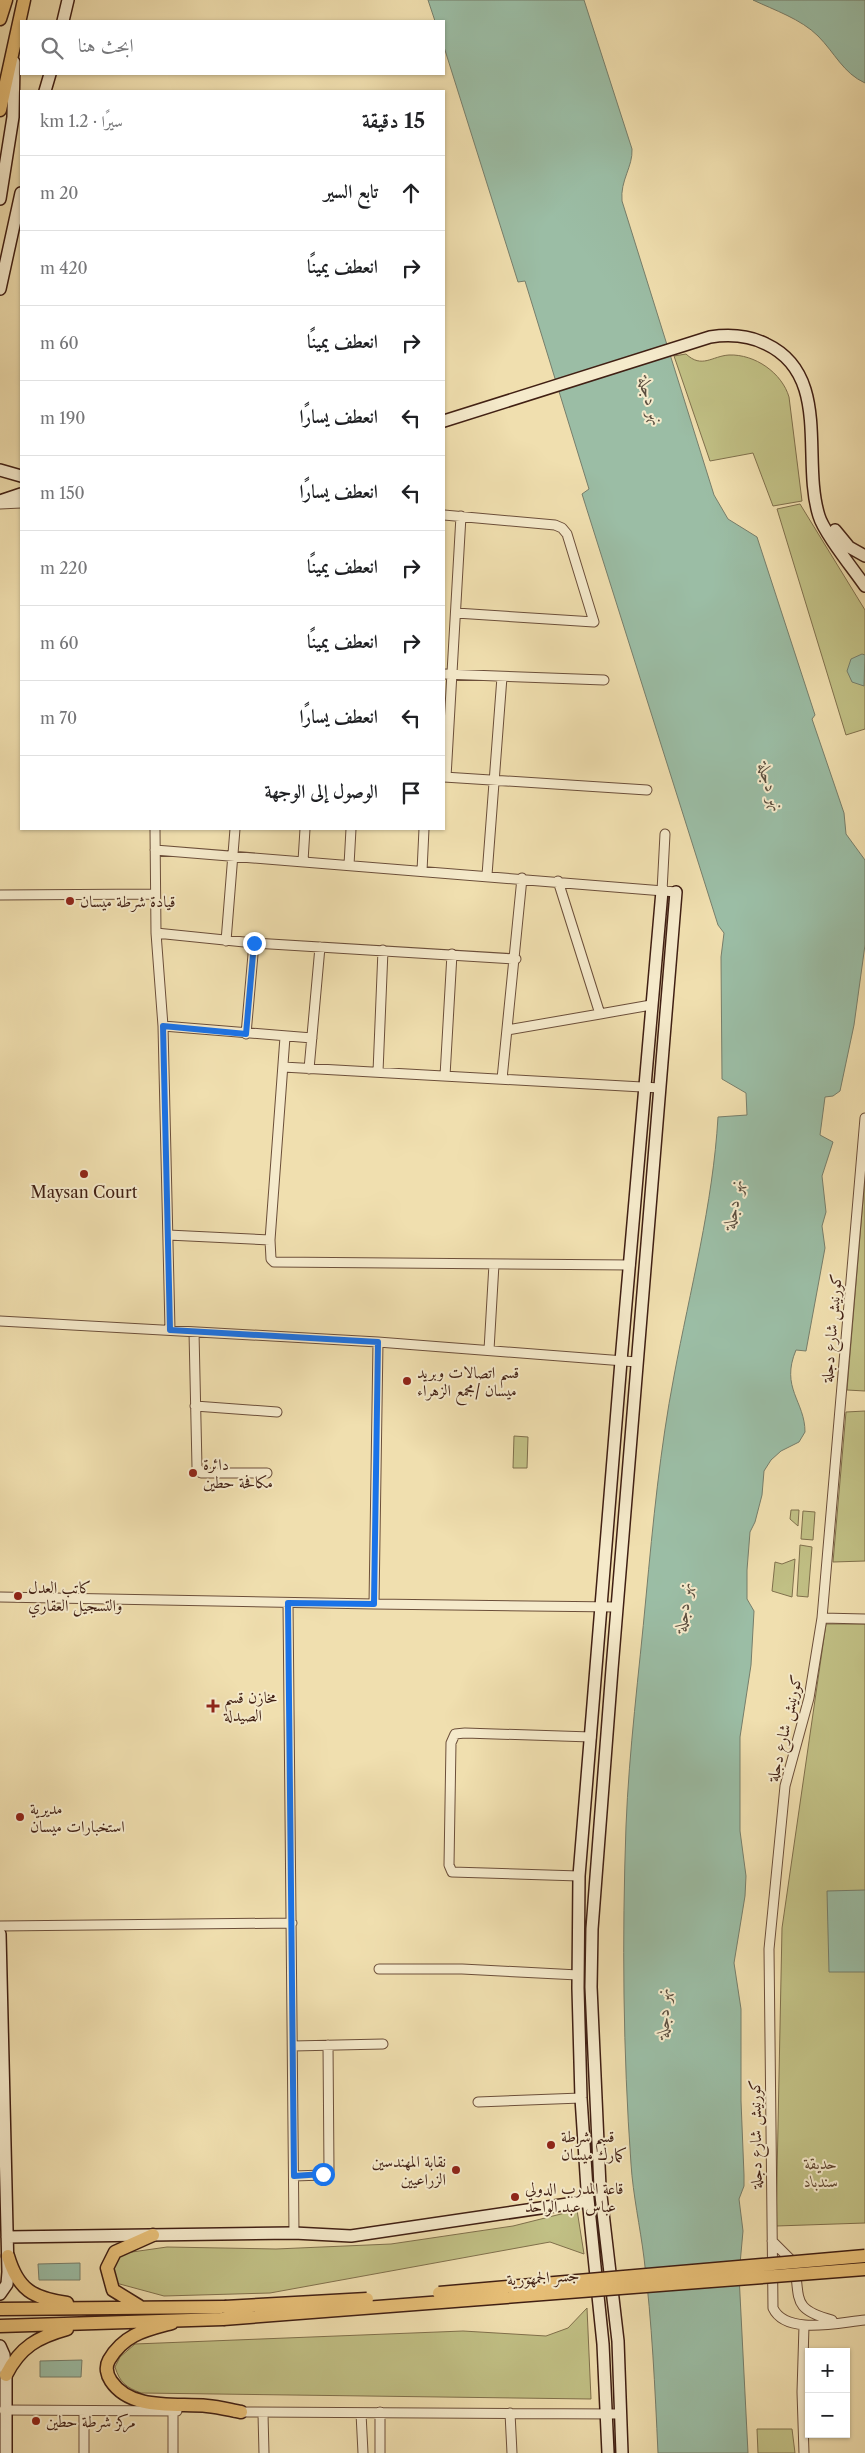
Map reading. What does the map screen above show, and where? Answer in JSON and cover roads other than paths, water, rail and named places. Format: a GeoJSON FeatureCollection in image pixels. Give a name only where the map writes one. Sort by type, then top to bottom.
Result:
{"type":"FeatureCollection","features":[{"type":"Feature","properties":{"kind":"main road"},"geometry":{"type":"LineString","coordinates":[[0,19],[6,0]]}},
{"type":"Feature","properties":{"kind":"main road"},"geometry":{"type":"LineString","coordinates":[[20,20],[24,0]]}},
{"type":"Feature","properties":{"kind":"main road"},"geometry":{"type":"LineString","coordinates":[[0,110],[20,21]]}},
{"type":"Feature","properties":{"kind":"main road"},"geometry":{"type":"LineString","coordinates":[[141,2307],[113,2290],[107,2268],[115,2252],[153,2235]]}},
{"type":"Feature","properties":{"kind":"main road"},"geometry":{"type":"LineString","coordinates":[[8,2256],[16,2280],[23,2287],[58,2302],[95,2308]]}},
{"type":"Feature","properties":{"kind":"main road","name":"جسر الجمهورية"},"geometry":{"type":"LineString","coordinates":[[224,2313],[865,2256]]}},
{"type":"Feature","properties":{"kind":"main road","name":"جسر الجمهورية"},"geometry":{"type":"LineString","coordinates":[[224,2313],[865,2269]]}},
{"type":"Feature","properties":{"kind":"main road"},"geometry":{"type":"LineString","coordinates":[[0,2309],[141,2307],[224,2313]]}},
{"type":"Feature","properties":{"kind":"main road"},"geometry":{"type":"LineString","coordinates":[[224,2313],[172,2322],[137,2332],[114,2352],[107,2363],[108,2376],[117,2390],[134,2400],[158,2404],[206,2406],[241,2412]]}},
{"type":"Feature","properties":{"kind":"main road"},"geometry":{"type":"LineString","coordinates":[[0,2326],[172,2322]]}},
{"type":"Feature","properties":{"kind":"main road"},"geometry":{"type":"LineString","coordinates":[[6,2375],[15,2358],[36,2340],[82,2325]]}},
{"type":"Feature","properties":{"kind":"street"},"geometry":{"type":"LineString","coordinates":[[63,20],[68,0]]}},
{"type":"Feature","properties":{"kind":"street"},"geometry":{"type":"LineString","coordinates":[[0,199],[13,117],[16,42]]}},
{"type":"Feature","properties":{"kind":"street"},"geometry":{"type":"LineString","coordinates":[[45,90],[50,75]]}},
{"type":"Feature","properties":{"kind":"street"},"geometry":{"type":"LineString","coordinates":[[0,289],[20,199]]}},
{"type":"Feature","properties":{"kind":"street"},"geometry":{"type":"LineString","coordinates":[[445,416],[721,328],[755,332],[787,346],[810,377],[815,403],[816,453],[826,518],[865,586]]}},
{"type":"Feature","properties":{"kind":"street"},"geometry":{"type":"LineString","coordinates":[[445,421],[710,337],[724,335],[740,336],[761,341],[782,351],[802,378],[810,416],[815,499],[819,518],[854,558],[865,563]]}},
{"type":"Feature","properties":{"kind":"street"},"geometry":{"type":"LineString","coordinates":[[0,470],[20,476]]}},
{"type":"Feature","properties":{"kind":"street"},"geometry":{"type":"LineString","coordinates":[[0,501],[20,494]]}},
{"type":"Feature","properties":{"kind":"street"},"geometry":{"type":"LineString","coordinates":[[0,505],[20,503]]}},
{"type":"Feature","properties":{"kind":"street"},"geometry":{"type":"LineString","coordinates":[[445,515],[538,523],[562,528],[567,534],[594,622],[456,613]]}},
{"type":"Feature","properties":{"kind":"street"},"geometry":{"type":"LineString","coordinates":[[461,516],[456,613],[448,674],[445,777],[647,790]]}},
{"type":"Feature","properties":{"kind":"street"},"geometry":{"type":"LineString","coordinates":[[841,545],[865,556]]}},
{"type":"Feature","properties":{"kind":"street"},"geometry":{"type":"LineString","coordinates":[[448,674],[604,680]]}},
{"type":"Feature","properties":{"kind":"street"},"geometry":{"type":"LineString","coordinates":[[487,875],[502,677]]}},
{"type":"Feature","properties":{"kind":"street"},"geometry":{"type":"LineString","coordinates":[[155,830],[156,933],[163,1026],[170,1330]]}},
{"type":"Feature","properties":{"kind":"street"},"geometry":{"type":"LineString","coordinates":[[226,940],[234,830]]}},
{"type":"Feature","properties":{"kind":"street"},"geometry":{"type":"LineString","coordinates":[[303,861],[306,830]]}},
{"type":"Feature","properties":{"kind":"street"},"geometry":{"type":"LineString","coordinates":[[349,865],[351,830]]}},
{"type":"Feature","properties":{"kind":"street"},"geometry":{"type":"LineString","coordinates":[[422,870],[424,830]]}},
{"type":"Feature","properties":{"kind":"street"},"geometry":{"type":"LineString","coordinates":[[608,2453],[603,2344],[588,2201],[581,2098],[578,1975],[579,1876],[662,891],[665,834]]}},
{"type":"Feature","properties":{"kind":"street"},"geometry":{"type":"LineString","coordinates":[[155,850],[487,875],[676,892],[595,1877],[590,1987],[600,2187],[618,2341],[622,2453]]}},
{"type":"Feature","properties":{"kind":"street"},"geometry":{"type":"LineString","coordinates":[[502,1079],[516,958],[522,878]]}},
{"type":"Feature","properties":{"kind":"street"},"geometry":{"type":"LineString","coordinates":[[558,881],[600,1014]]}},
{"type":"Feature","properties":{"kind":"street"},"geometry":{"type":"LineString","coordinates":[[0,895],[155,894]]}},
{"type":"Feature","properties":{"kind":"street"},"geometry":{"type":"LineString","coordinates":[[156,933],[254,943],[516,958]]}},
{"type":"Feature","properties":{"kind":"street"},"geometry":{"type":"LineString","coordinates":[[246,1034],[254,943]]}},
{"type":"Feature","properties":{"kind":"street"},"geometry":{"type":"LineString","coordinates":[[309,1069],[320,947]]}},
{"type":"Feature","properties":{"kind":"street"},"geometry":{"type":"LineString","coordinates":[[378,1072],[383,950]]}},
{"type":"Feature","properties":{"kind":"street"},"geometry":{"type":"LineString","coordinates":[[445,1076],[452,954]]}},
{"type":"Feature","properties":{"kind":"street"},"geometry":{"type":"LineString","coordinates":[[507,1030],[651,1004]]}},
{"type":"Feature","properties":{"kind":"street"},"geometry":{"type":"LineString","coordinates":[[163,1026],[312,1038]]}},
{"type":"Feature","properties":{"kind":"street"},"geometry":{"type":"LineString","coordinates":[[285,1037],[270,1240],[271,1259],[274,1262],[630,1265]]}},
{"type":"Feature","properties":{"kind":"street"},"geometry":{"type":"LineString","coordinates":[[283,1067],[660,1088]]}},
{"type":"Feature","properties":{"kind":"street","name":"كورنيش شارع دجلة"},"geometry":{"type":"LineString","coordinates":[[804,2326],[784,2321],[777,2316],[774,2308],[769,1948],[785,1786],[809,1698],[822,1618],[865,1118]]}},
{"type":"Feature","properties":{"kind":"street"},"geometry":{"type":"LineString","coordinates":[[168,1236],[270,1240]]}},
{"type":"Feature","properties":{"kind":"street"},"geometry":{"type":"LineString","coordinates":[[489,1350],[494,1264]]}},
{"type":"Feature","properties":{"kind":"street"},"geometry":{"type":"LineString","coordinates":[[0,1321],[378,1342],[637,1362]]}},
{"type":"Feature","properties":{"kind":"street"},"geometry":{"type":"LineString","coordinates":[[194,1332],[197,1467],[202,1473],[267,1473]]}},
{"type":"Feature","properties":{"kind":"street"},"geometry":{"type":"LineString","coordinates":[[374,1604],[378,1342]]}},
{"type":"Feature","properties":{"kind":"street"},"geometry":{"type":"LineString","coordinates":[[195,1406],[277,1412]]}},
{"type":"Feature","properties":{"kind":"street"},"geometry":{"type":"LineString","coordinates":[[608,1521],[625,1522]]}},
{"type":"Feature","properties":{"kind":"street"},"geometry":{"type":"LineString","coordinates":[[0,1597],[617,1608]]}},
{"type":"Feature","properties":{"kind":"street"},"geometry":{"type":"LineString","coordinates":[[288,1603],[294,2233]]}},
{"type":"Feature","properties":{"kind":"street"},"geometry":{"type":"LineString","coordinates":[[822,1618],[865,1619]]}},
{"type":"Feature","properties":{"kind":"street"},"geometry":{"type":"LineString","coordinates":[[579,1876],[452,1872],[449,1865],[451,1743],[455,1734],[465,1733],[591,1737]]}},
{"type":"Feature","properties":{"kind":"street"},"geometry":{"type":"LineString","coordinates":[[0,1926],[292,1923]]}},
{"type":"Feature","properties":{"kind":"street"},"geometry":{"type":"LineString","coordinates":[[0,1934],[8,2256],[7,2284],[0,2294]]}},
{"type":"Feature","properties":{"kind":"street"},"geometry":{"type":"LineString","coordinates":[[379,1969],[462,1969],[578,1975]]}},
{"type":"Feature","properties":{"kind":"street"},"geometry":{"type":"LineString","coordinates":[[293,2046],[383,2044]]}},
{"type":"Feature","properties":{"kind":"street"},"geometry":{"type":"LineString","coordinates":[[294,2176],[323,2174],[329,2170],[328,2046]]}},
{"type":"Feature","properties":{"kind":"street"},"geometry":{"type":"LineString","coordinates":[[478,2102],[581,2098]]}},
{"type":"Feature","properties":{"kind":"street"},"geometry":{"type":"LineString","coordinates":[[7,2237],[294,2233],[351,2236],[588,2201]]}},
{"type":"Feature","properties":{"kind":"street"},"geometry":{"type":"LineString","coordinates":[[772,2242],[794,2263],[797,2295],[805,2310],[814,2315],[840,2322]]}},
{"type":"Feature","properties":{"kind":"street"},"geometry":{"type":"LineString","coordinates":[[804,2453],[802,2392],[804,2326],[865,2320]]}},
{"type":"Feature","properties":{"kind":"street"},"geometry":{"type":"LineString","coordinates":[[0,2346],[4,2355],[6,2375],[4,2410],[6,2453]]}},
{"type":"Feature","properties":{"kind":"street"},"geometry":{"type":"LineString","coordinates":[[4,2410],[241,2412],[263,2414],[380,2412],[620,2414]]}},
{"type":"Feature","properties":{"kind":"street"},"geometry":{"type":"LineString","coordinates":[[84,2410],[84,2453]]}},
{"type":"Feature","properties":{"kind":"street"},"geometry":{"type":"LineString","coordinates":[[172,2453],[173,2411]]}},
{"type":"Feature","properties":{"kind":"street"},"geometry":{"type":"LineString","coordinates":[[380,2412],[380,2453]]}},
{"type":"Feature","properties":{"kind":"street"},"geometry":{"type":"LineString","coordinates":[[361,2413],[363,2453]]}},
{"type":"Feature","properties":{"kind":"street"},"geometry":{"type":"LineString","coordinates":[[510,2413],[512,2453]]}},
{"type":"Feature","properties":{"kind":"street"},"geometry":{"type":"LineString","coordinates":[[263,2414],[264,2453]]}},
{"type":"Feature","properties":{"kind":"water","name":"نهر دجلة"},"geometry":{"type":"Polygon","coordinates":[[[428,0],[584,0],[632,149],[631,162],[623,187],[622,201],[714,495],[728,519],[757,537],[815,715],[812,719],[844,813],[846,834],[865,860],[865,945],[854,1025],[840,1091],[833,1096],[825,1097],[820,1135],[833,1142],[822,1176],[826,1212],[822,1226],[825,1248],[806,1351],[796,1350],[792,1363],[792,1384],[804,1421],[805,1432],[799,1442],[781,1451],[771,1460],[764,1471],[762,1495],[755,1522],[750,1532],[747,1570],[747,1599],[754,1611],[751,1665],[740,1737],[740,1831],[746,1876],[745,1896],[734,1963],[741,2009],[741,2101],[744,2186],[739,2199],[743,2231],[739,2275],[748,2453],[658,2453],[649,2306],[631,2164],[626,2080],[624,1953],[629,1769],[661,1458],[674,1376],[706,1215],[718,1117],[747,1115],[746,1093],[722,1079],[721,957],[724,933],[718,925],[582,494],[589,489],[525,281],[518,282],[445,50],[445,20],[435,20],[428,0]]]}},
{"type":"Feature","properties":{"kind":"water"},"geometry":{"type":"Polygon","coordinates":[[[753,0],[865,0],[865,83],[851,74],[824,42],[811,30],[787,15],[753,0]]]}},
{"type":"Feature","properties":{"kind":"water"},"geometry":{"type":"Polygon","coordinates":[[[862,654],[865,655],[864,686],[852,682],[847,671],[851,659],[862,654]]]}},
{"type":"Feature","properties":{"kind":"water"},"geometry":{"type":"Polygon","coordinates":[[[865,1890],[865,1972],[829,1972],[827,1891],[865,1890]]]}},
{"type":"Feature","properties":{"kind":"water"},"geometry":{"type":"Polygon","coordinates":[[[80,2263],[80,2280],[39,2280],[38,2264],[80,2263]]]}},
{"type":"Feature","properties":{"kind":"water"},"geometry":{"type":"Polygon","coordinates":[[[82,2360],[81,2377],[40,2377],[40,2361],[82,2360]]]}},
{"type":"Feature","properties":{"kind":"place","name":"قيادة شرطة ميسان"},"geometry":{"type":"Point","coordinates":[70,901]}},
{"type":"Feature","properties":{"kind":"place","name":"Maysan Court"},"geometry":{"type":"Point","coordinates":[84,1174]}},
{"type":"Feature","properties":{"kind":"place","name":"قسم اتصالات وبريد ميسان /مجمع الزهراء"},"geometry":{"type":"Point","coordinates":[407,1381]}},
{"type":"Feature","properties":{"kind":"place","name":"دائرة مكافحة حطين"},"geometry":{"type":"Point","coordinates":[193,1473]}},
{"type":"Feature","properties":{"kind":"place","name":"كاتب العدل والتسجيل العقاري"},"geometry":{"type":"Point","coordinates":[18,1596]}},
{"type":"Feature","properties":{"kind":"place","name":"مخازن قسم الصيدلة"},"geometry":{"type":"Point","coordinates":[213,1706]}},
{"type":"Feature","properties":{"kind":"place","name":"مديرية استخبارات ميسان"},"geometry":{"type":"Point","coordinates":[20,1817]}},
{"type":"Feature","properties":{"kind":"place","name":"قسم شرطة كمارك ميسان"},"geometry":{"type":"Point","coordinates":[551,2145]}},
{"type":"Feature","properties":{"kind":"place","name":"نقابة المهندسين الزراعيين"},"geometry":{"type":"Point","coordinates":[456,2170]}},
{"type":"Feature","properties":{"kind":"place","name":"قاعة المدرب الدولي عباس عبد الواحد"},"geometry":{"type":"Point","coordinates":[515,2197]}},
{"type":"Feature","properties":{"kind":"place","name":"مركز شرطة حطين"},"geometry":{"type":"Point","coordinates":[36,2421]}},
{"type":"Feature","properties":{"kind":"park label","name":"حديقة سندباد"},"geometry":{"type":"Point","coordinates":[821,2172]}}]}
